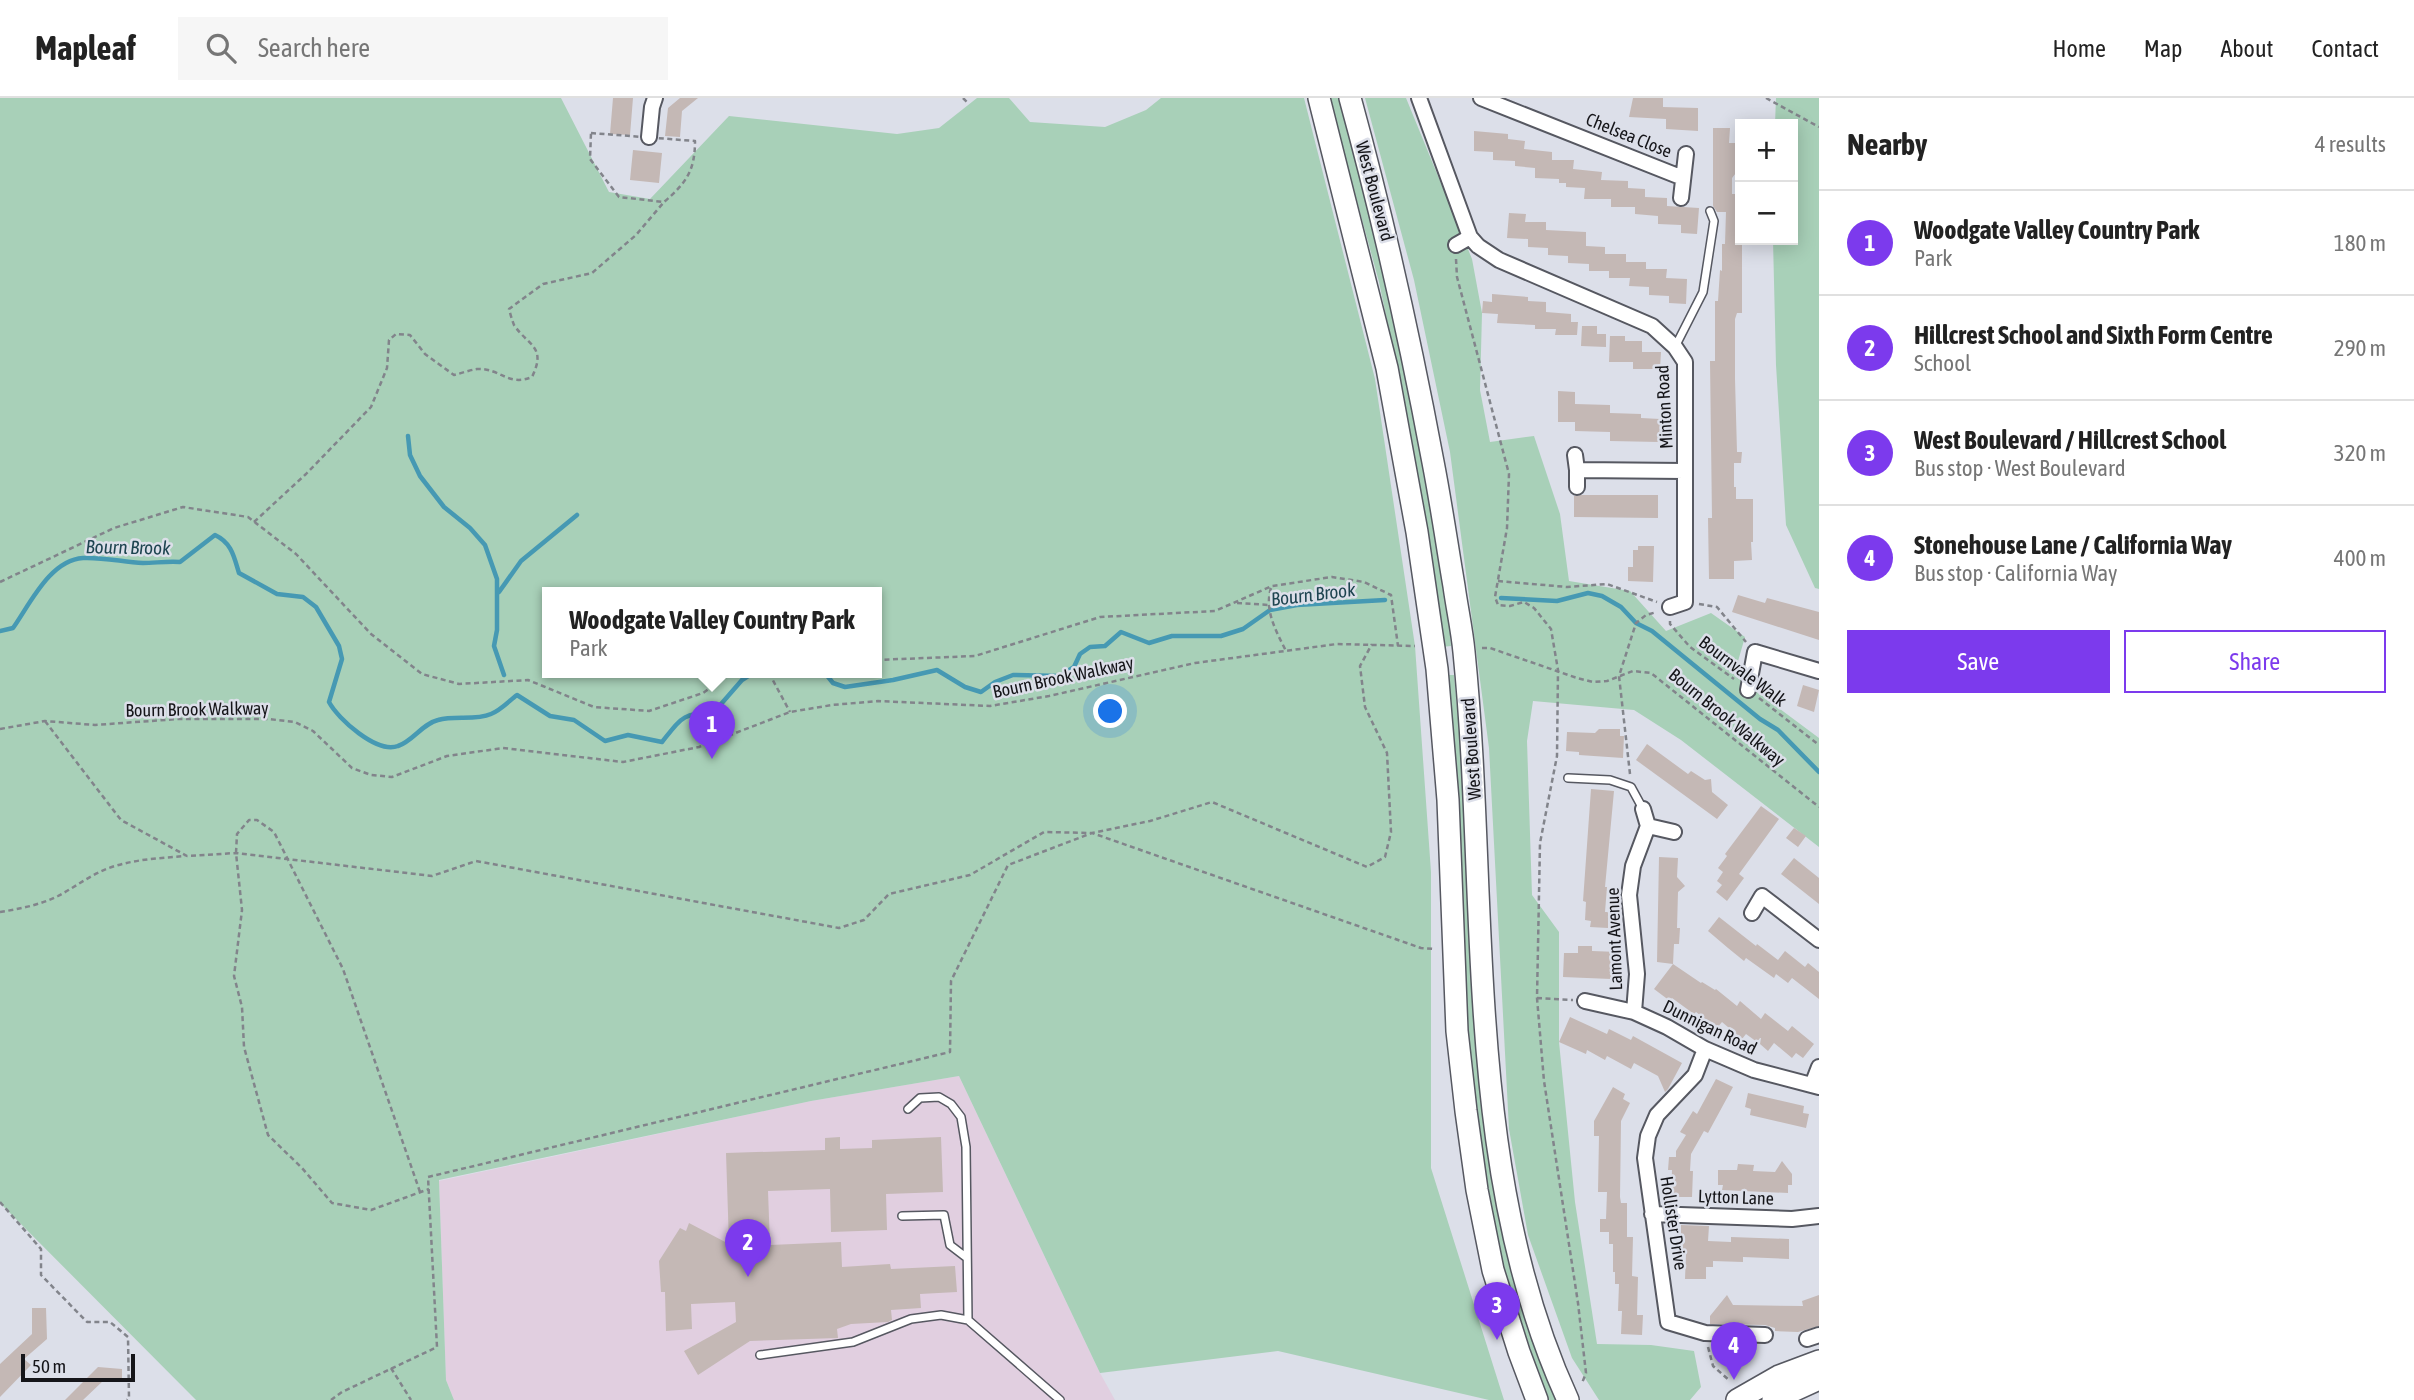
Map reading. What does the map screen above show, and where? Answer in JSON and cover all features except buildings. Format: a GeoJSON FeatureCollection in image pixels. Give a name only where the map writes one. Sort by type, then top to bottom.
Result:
{"type":"FeatureCollection","features":[{"type":"Feature","properties":{"kind":"main road","name":"West Boulevard"},"geometry":{"type":"LineString","coordinates":[[1319,98],[1387,368],[1437,670],[1448,800],[1457,1031],[1477,1190],[1493,1270],[1537,1400]]}},
{"type":"Feature","properties":{"kind":"main road","name":"West Boulevard"},"geometry":{"type":"LineString","coordinates":[[1350,98],[1398,284],[1445,527],[1464,649],[1486,1029],[1492,1107],[1503,1183],[1519,1256],[1544,1343],[1568,1399]]}},
{"type":"Feature","properties":{"kind":"main road"},"geometry":{"type":"LineString","coordinates":[[1734,1391],[1819,1361]]}},
{"type":"Feature","properties":{"kind":"main road"},"geometry":{"type":"LineString","coordinates":[[1773,1400],[1819,1379]]}},
{"type":"Feature","properties":{"kind":"street"},"geometry":{"type":"LineString","coordinates":[[649,137],[655,98]]}},
{"type":"Feature","properties":{"kind":"street"},"geometry":{"type":"LineString","coordinates":[[1419,98],[1470,237],[1456,245]]}},
{"type":"Feature","properties":{"kind":"street","name":"Chelsea Close"},"geometry":{"type":"LineString","coordinates":[[1481,98],[1683,178]]}},
{"type":"Feature","properties":{"kind":"street","name":"Chelsea Close"},"geometry":{"type":"LineString","coordinates":[[1681,198],[1686,154]]}},
{"type":"Feature","properties":{"kind":"street","name":"Minton Road"},"geometry":{"type":"LineString","coordinates":[[1470,237],[1499,260],[1652,326],[1675,347],[1685,362],[1685,602]]}},
{"type":"Feature","properties":{"kind":"street"},"geometry":{"type":"LineString","coordinates":[[1577,487],[1576,463],[1685,471]]}},
{"type":"Feature","properties":{"kind":"street"},"geometry":{"type":"LineString","coordinates":[[1670,607],[1685,602]]}},
{"type":"Feature","properties":{"kind":"street"},"geometry":{"type":"LineString","coordinates":[[1748,690],[1755,652],[1819,671]]}},
{"type":"Feature","properties":{"kind":"street"},"geometry":{"type":"LineString","coordinates":[[1643,809],[1648,826],[1674,832]]}},
{"type":"Feature","properties":{"kind":"street","name":"Lamont Avenue"},"geometry":{"type":"LineString","coordinates":[[1634,1012],[1637,974],[1629,895],[1633,866],[1648,826]]}},
{"type":"Feature","properties":{"kind":"street"},"geometry":{"type":"LineString","coordinates":[[1752,913],[1762,896],[1819,940]]}},
{"type":"Feature","properties":{"kind":"street","name":"Dunnigan Road"},"geometry":{"type":"LineString","coordinates":[[1585,1001],[1634,1012],[1705,1049],[1754,1070],[1816,1086]]}},
{"type":"Feature","properties":{"kind":"street","name":"Hollister Drive"},"geometry":{"type":"LineString","coordinates":[[1705,1049],[1695,1075],[1657,1115],[1648,1136],[1645,1158],[1668,1322],[1705,1333],[1765,1335]]}},
{"type":"Feature","properties":{"kind":"street"},"geometry":{"type":"LineString","coordinates":[[1816,1086],[1819,1066]]}},
{"type":"Feature","properties":{"kind":"street","name":"Lytton Lane"},"geometry":{"type":"LineString","coordinates":[[1652,1214],[1792,1219],[1819,1216]]}},
{"type":"Feature","properties":{"kind":"lane"},"geometry":{"type":"LineString","coordinates":[[1675,347],[1703,292],[1714,221],[1710,211]]}},
{"type":"Feature","properties":{"kind":"lane"},"geometry":{"type":"LineString","coordinates":[[1568,778],[1610,780],[1631,787],[1643,809]]}},
{"type":"Feature","properties":{"kind":"lane"},"geometry":{"type":"LineString","coordinates":[[908,1109],[920,1098],[939,1097],[951,1104],[961,1117],[966,1147],[968,1320]]}},
{"type":"Feature","properties":{"kind":"lane"},"geometry":{"type":"LineString","coordinates":[[902,1216],[944,1214],[950,1245],[967,1258]]}},
{"type":"Feature","properties":{"kind":"lane"},"geometry":{"type":"LineString","coordinates":[[761,1355],[853,1342],[911,1320],[941,1315],[968,1320],[1060,1400]]}},
{"type":"Feature","properties":{"kind":"path"},"geometry":{"type":"LineString","coordinates":[[963,98],[967,102]]}},
{"type":"Feature","properties":{"kind":"path"},"geometry":{"type":"LineString","coordinates":[[1766,98],[1819,127]]}},
{"type":"Feature","properties":{"kind":"path"},"geometry":{"type":"LineString","coordinates":[[254,522],[306,474],[371,407],[387,368],[389,340],[396,334],[410,335],[425,354],[454,375],[478,369],[499,373],[507,379],[522,382],[532,377],[538,365],[536,347],[514,325],[509,309],[543,284],[592,273],[636,235],[664,202],[682,187],[689,175],[695,153],[695,141],[591,133],[590,159],[619,197],[664,202]]}},
{"type":"Feature","properties":{"kind":"path"},"geometry":{"type":"LineString","coordinates":[[1456,245],[1457,277],[1509,474],[1507,528],[1495,597],[1498,605],[1510,606],[1524,602],[1534,608],[1551,629],[1558,670],[1557,756],[1540,843],[1537,998],[1544,1081],[1586,1373],[1579,1390],[1568,1399]]}},
{"type":"Feature","properties":{"kind":"path"},"geometry":{"type":"LineString","coordinates":[[0,582],[114,528],[183,507],[248,517],[296,554],[371,634],[422,674],[459,684],[528,680],[594,707],[649,711],[703,693],[724,678]]}},
{"type":"Feature","properties":{"kind":"path"},"geometry":{"type":"LineString","coordinates":[[882,660],[975,656],[1100,617],[1215,611],[1272,586],[1332,577],[1364,582],[1391,594],[1398,646]]}},
{"type":"Feature","properties":{"kind":"path"},"geometry":{"type":"LineString","coordinates":[[1497,581],[1567,587],[1607,584],[1670,607]]}},
{"type":"Feature","properties":{"kind":"path"},"geometry":{"type":"LineString","coordinates":[[1272,586],[1269,606],[1273,624],[1286,651]]}},
{"type":"Feature","properties":{"kind":"path"},"geometry":{"type":"LineString","coordinates":[[1685,602],[1717,607],[1755,652]]}},
{"type":"Feature","properties":{"kind":"path"},"geometry":{"type":"LineString","coordinates":[[1234,603],[1269,606]]}},
{"type":"Feature","properties":{"kind":"path","name":"Bournvale Walk"},"geometry":{"type":"LineString","coordinates":[[1670,607],[1670,624],[1690,647],[1819,745]]}},
{"type":"Feature","properties":{"kind":"path"},"geometry":{"type":"LineString","coordinates":[[1631,787],[1619,676],[1636,623],[1646,615]]}},
{"type":"Feature","properties":{"kind":"path","name":"Bourn Brook Walkway"},"geometry":{"type":"LineString","coordinates":[[0,729],[45,721],[96,725],[178,719],[268,719],[295,722],[313,731],[352,768],[371,775],[392,777],[447,756],[503,748],[623,762],[699,747],[790,712],[832,705],[878,701],[990,706],[1049,696],[1195,663],[1337,644],[1424,647]]}},
{"type":"Feature","properties":{"kind":"path"},"geometry":{"type":"LineString","coordinates":[[331,1400],[342,1392],[437,1347],[428,1177],[950,1052],[951,981],[1009,865],[1092,833],[1150,821],[1212,802],[1367,867],[1385,857],[1391,832],[1387,753],[1365,707],[1360,666],[1372,644]]}},
{"type":"Feature","properties":{"kind":"path","name":"Bourn Brook Walkway"},"geometry":{"type":"LineString","coordinates":[[1490,648],[1593,682],[1607,681],[1633,671],[1651,673],[1819,807]]}},
{"type":"Feature","properties":{"kind":"path"},"geometry":{"type":"LineString","coordinates":[[772,678],[790,712]]}},
{"type":"Feature","properties":{"kind":"path"},"geometry":{"type":"LineString","coordinates":[[45,721],[121,820],[187,856]]}},
{"type":"Feature","properties":{"kind":"path"},"geometry":{"type":"LineString","coordinates":[[421,1192],[342,970],[274,832],[257,820],[249,820],[237,834],[236,853],[242,910],[234,976],[242,1007],[244,1047],[268,1135],[302,1168],[332,1203],[371,1210],[421,1192],[429,1189]]}},
{"type":"Feature","properties":{"kind":"path"},"geometry":{"type":"LineString","coordinates":[[0,912],[24,908],[57,897],[83,880],[115,866],[154,858],[236,853],[432,877],[476,861],[839,928],[864,920],[889,894],[970,876],[1044,832],[1092,833],[1421,948],[1440,950]]}},
{"type":"Feature","properties":{"kind":"path"},"geometry":{"type":"LineString","coordinates":[[1537,998],[1585,1001]]}},
{"type":"Feature","properties":{"kind":"path"},"geometry":{"type":"LineString","coordinates":[[0,1202],[41,1249],[41,1275],[87,1322],[110,1322],[128,1337],[127,1400]]}},
{"type":"Feature","properties":{"kind":"path"},"geometry":{"type":"LineString","coordinates":[[1705,1333],[1713,1366],[1734,1391]]}},
{"type":"Feature","properties":{"kind":"path"},"geometry":{"type":"LineString","coordinates":[[391,1368],[411,1400]]}},
{"type":"Feature","properties":{"kind":"shaded area"},"geometry":{"type":"Polygon","coordinates":[[[959,1076],[1115,1400],[454,1400],[446,1380],[439,1181],[811,1101],[959,1076]]]}},
{"type":"Feature","properties":{"kind":"green space"},"geometry":{"type":"Polygon","coordinates":[[[0,98],[561,98],[609,192],[650,199],[729,116],[897,134],[939,128],[977,98],[1009,98],[1030,122],[1105,127],[1146,110],[1161,98],[1304,98],[1375,379],[1415,646],[1431,872],[1431,1168],[1504,1400],[1489,1400],[1278,1351],[1100,1373],[959,1076],[811,1101],[439,1180],[446,1380],[454,1400],[196,1400],[0,1203],[0,98]]]}},
{"type":"Feature","properties":{"kind":"green space"},"geometry":{"type":"Polygon","coordinates":[[[1329,98],[1340,98],[1372,214],[1400,337],[1446,584],[1451,646],[1441,647],[1401,387],[1379,282],[1329,98]]]}},
{"type":"Feature","properties":{"kind":"green space"},"geometry":{"type":"Polygon","coordinates":[[[1365,98],[1406,98],[1472,259],[1482,313],[1480,390],[1490,442],[1534,436],[1560,514],[1569,581],[1630,591],[1666,631],[1711,613],[1745,637],[1734,675],[1819,738],[1819,847],[1681,740],[1634,710],[1533,701],[1527,741],[1532,895],[1559,932],[1559,1042],[1575,1202],[1597,1344],[1651,1345],[1694,1351],[1701,1387],[1690,1400],[1599,1400],[1572,1358],[1528,1235],[1509,1129],[1489,748],[1450,452],[1414,280],[1365,98]]]}},
{"type":"Feature","properties":{"kind":"green space"},"geometry":{"type":"Polygon","coordinates":[[[1776,98],[1819,98],[1819,589],[1815,588],[1786,525],[1776,365],[1773,245],[1798,245],[1798,119],[1775,119],[1776,98]]]}},
{"type":"Feature","properties":{"kind":"green space"},"geometry":{"type":"Polygon","coordinates":[[[1445,675],[1454,675],[1469,834],[1484,1095],[1559,1400],[1548,1400],[1506,1279],[1471,1101],[1445,675]]]}},
{"type":"Feature","properties":{"kind":"waterway"},"geometry":{"type":"LineString","coordinates":[[408,436],[410,455],[420,476],[444,507],[470,528],[485,545],[497,579],[497,630],[494,646],[504,675]]}},
{"type":"Feature","properties":{"kind":"waterway"},"geometry":{"type":"LineString","coordinates":[[499,592],[521,561],[577,515]]}},
{"type":"Feature","properties":{"kind":"waterway","name":"Bourn Brook"},"geometry":{"type":"LineString","coordinates":[[0,631],[13,628],[42,585],[61,566],[71,561],[90,558],[143,563],[180,562],[215,535],[229,546],[239,573],[277,594],[303,597],[316,607],[339,646],[342,659],[329,702],[349,726],[380,745],[398,746],[438,720],[491,714],[517,695],[550,716],[574,720],[605,741],[628,735],[662,742],[684,718],[715,711],[745,678]]}},
{"type":"Feature","properties":{"kind":"waterway","name":"Bourn Brook"},"geometry":{"type":"LineString","coordinates":[[1501,598],[1557,601],[1588,593],[1602,596],[1621,607],[1636,623],[1652,631],[1760,719],[1778,730],[1819,772]]}},
{"type":"Feature","properties":{"kind":"waterway","name":"Bourn Brook"},"geometry":{"type":"LineString","coordinates":[[829,678],[833,683],[845,687],[937,670],[965,687],[981,692],[995,682],[1013,675],[1060,676],[1074,667],[1080,654],[1090,647],[1105,646],[1121,632],[1149,643],[1172,636],[1221,636],[1243,629],[1270,610],[1297,605],[1385,600]]}},
{"type":"Feature","properties":{"kind":"place","name":"Woodgate Valley Country Park"},"geometry":{"type":"Point","coordinates":[712,759]}},
{"type":"Feature","properties":{"kind":"place","name":"Hillcrest School and Sixth Form Centre"},"geometry":{"type":"Point","coordinates":[748,1277]}},
{"type":"Feature","properties":{"kind":"place","name":"West Boulevard / Hillcrest School"},"geometry":{"type":"Point","coordinates":[1497,1340]}},
{"type":"Feature","properties":{"kind":"place","name":"Stonehouse Lane / California Way"},"geometry":{"type":"Point","coordinates":[1734,1380]}}]}
